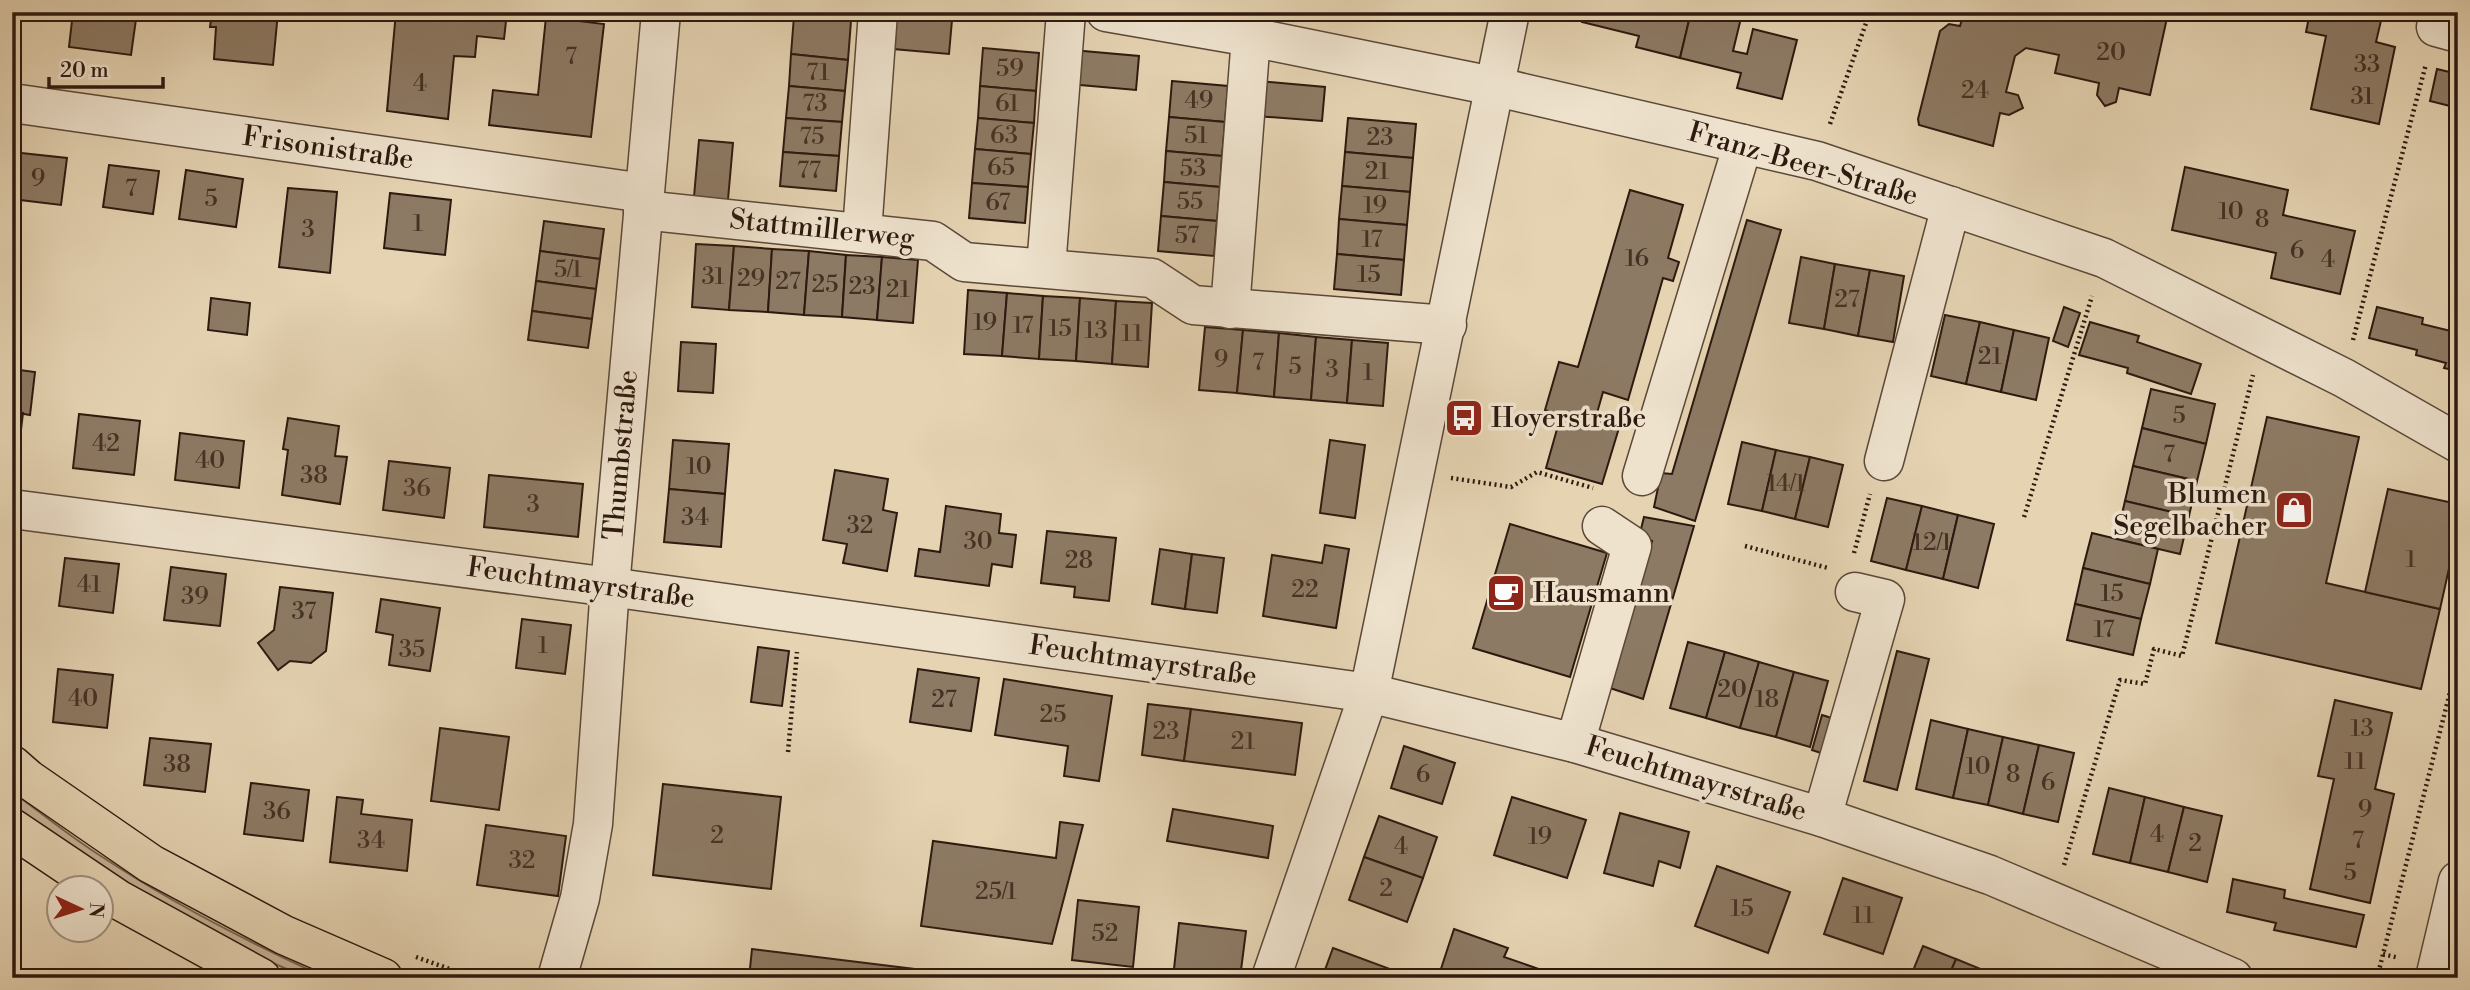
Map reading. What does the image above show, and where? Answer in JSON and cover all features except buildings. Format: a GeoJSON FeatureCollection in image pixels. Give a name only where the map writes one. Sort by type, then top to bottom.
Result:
{"type":"FeatureCollection","features":[{"type":"Feature","properties":{"kind":"main road"},"geometry":{"type":"LineString","coordinates":[[12,765],[28,779],[151,864],[284,935],[383,978]]}},
{"type":"Feature","properties":{"kind":"main road"},"geometry":{"type":"LineString","coordinates":[[12,828],[119,900],[261,978]]}},
{"type":"Feature","properties":{"kind":"street","name":"Thumbstraße"},"geometry":{"type":"LineString","coordinates":[[557,978],[580,898],[593,824],[610,587],[661,12]]}},
{"type":"Feature","properties":{"kind":"street"},"geometry":{"type":"LineString","coordinates":[[862,232],[878,12]]}},
{"type":"Feature","properties":{"kind":"street"},"geometry":{"type":"LineString","coordinates":[[1046,268],[1066,12]]}},
{"type":"Feature","properties":{"kind":"street","name":"Franz-Beer-Straße"},"geometry":{"type":"LineString","coordinates":[[1105,12],[1251,37],[1493,86],[1816,162],[2104,258],[2344,378],[2458,443]]}},
{"type":"Feature","properties":{"kind":"street"},"geometry":{"type":"LineString","coordinates":[[1271,978],[1369,693],[1510,12]]}},
{"type":"Feature","properties":{"kind":"street"},"geometry":{"type":"LineString","coordinates":[[1230,309],[1251,37]]}},
{"type":"Feature","properties":{"kind":"street","name":"Frisonistraße"},"geometry":{"type":"LineString","coordinates":[[12,103],[643,202]]}},
{"type":"Feature","properties":{"kind":"street"},"geometry":{"type":"LineString","coordinates":[[1642,476],[1743,144]]}},
{"type":"Feature","properties":{"kind":"street","name":"Stattmillerweg"},"geometry":{"type":"LineString","coordinates":[[643,202],[933,241],[964,262],[1152,278],[1193,305],[1447,325]]}},
{"type":"Feature","properties":{"kind":"street"},"geometry":{"type":"LineString","coordinates":[[1884,461],[1951,206]]}},
{"type":"Feature","properties":{"kind":"street","name":"Feuchtmayrstraße"},"geometry":{"type":"LineString","coordinates":[[12,509],[610,587],[1369,693],[1575,743],[1822,817],[1990,875],[2233,978]]}},
{"type":"Feature","properties":{"kind":"street"},"geometry":{"type":"LineString","coordinates":[[1575,743],[1632,546],[1602,526]]}},
{"type":"Feature","properties":{"kind":"street"},"geometry":{"type":"LineString","coordinates":[[1822,817],[1885,599],[1852,583]]}},
{"type":"Feature","properties":{"kind":"street"},"geometry":{"type":"LineString","coordinates":[[2443,969],[2458,881]]}},
{"type":"Feature","properties":{"kind":"path"},"geometry":{"type":"LineString","coordinates":[[1816,162],[1870,12]]}},
{"type":"Feature","properties":{"kind":"path"},"geometry":{"type":"LineString","coordinates":[[2344,378],[2359,315],[2447,30]]}},
{"type":"Feature","properties":{"kind":"path"},"geometry":{"type":"LineString","coordinates":[[2024,517],[2104,258]]}},
{"type":"Feature","properties":{"kind":"path"},"geometry":{"type":"LineString","coordinates":[[2053,901],[2120,680],[2145,684],[2154,649],[2182,656],[2262,337]]}},
{"type":"Feature","properties":{"kind":"path"},"geometry":{"type":"LineString","coordinates":[[1415,471],[1511,487],[1537,472],[1619,495],[1642,476]]}},
{"type":"Feature","properties":{"kind":"path"},"geometry":{"type":"LineString","coordinates":[[1745,546],[1852,583],[1865,507]]}},
{"type":"Feature","properties":{"kind":"path"},"geometry":{"type":"LineString","coordinates":[[788,752],[801,613]]}},
{"type":"Feature","properties":{"kind":"path"},"geometry":{"type":"LineString","coordinates":[[2377,978],[2458,661]]}},
{"type":"Feature","properties":{"kind":"shaded area"},"geometry":{"type":"Polygon","coordinates":[[[12,792],[92,850],[158,892],[241,937],[327,978],[307,978],[257,956],[98,866],[12,806],[12,792]]]}},
{"type":"Feature","properties":{"kind":"place","name":"Hoyerstraße"},"geometry":{"type":"Point","coordinates":[1464,418]}},
{"type":"Feature","properties":{"kind":"place","name":"Blumen Segelbacher"},"geometry":{"type":"Point","coordinates":[2294,510]}},
{"type":"Feature","properties":{"kind":"place","name":"Hausmann"},"geometry":{"type":"Point","coordinates":[1506,593]}}]}
